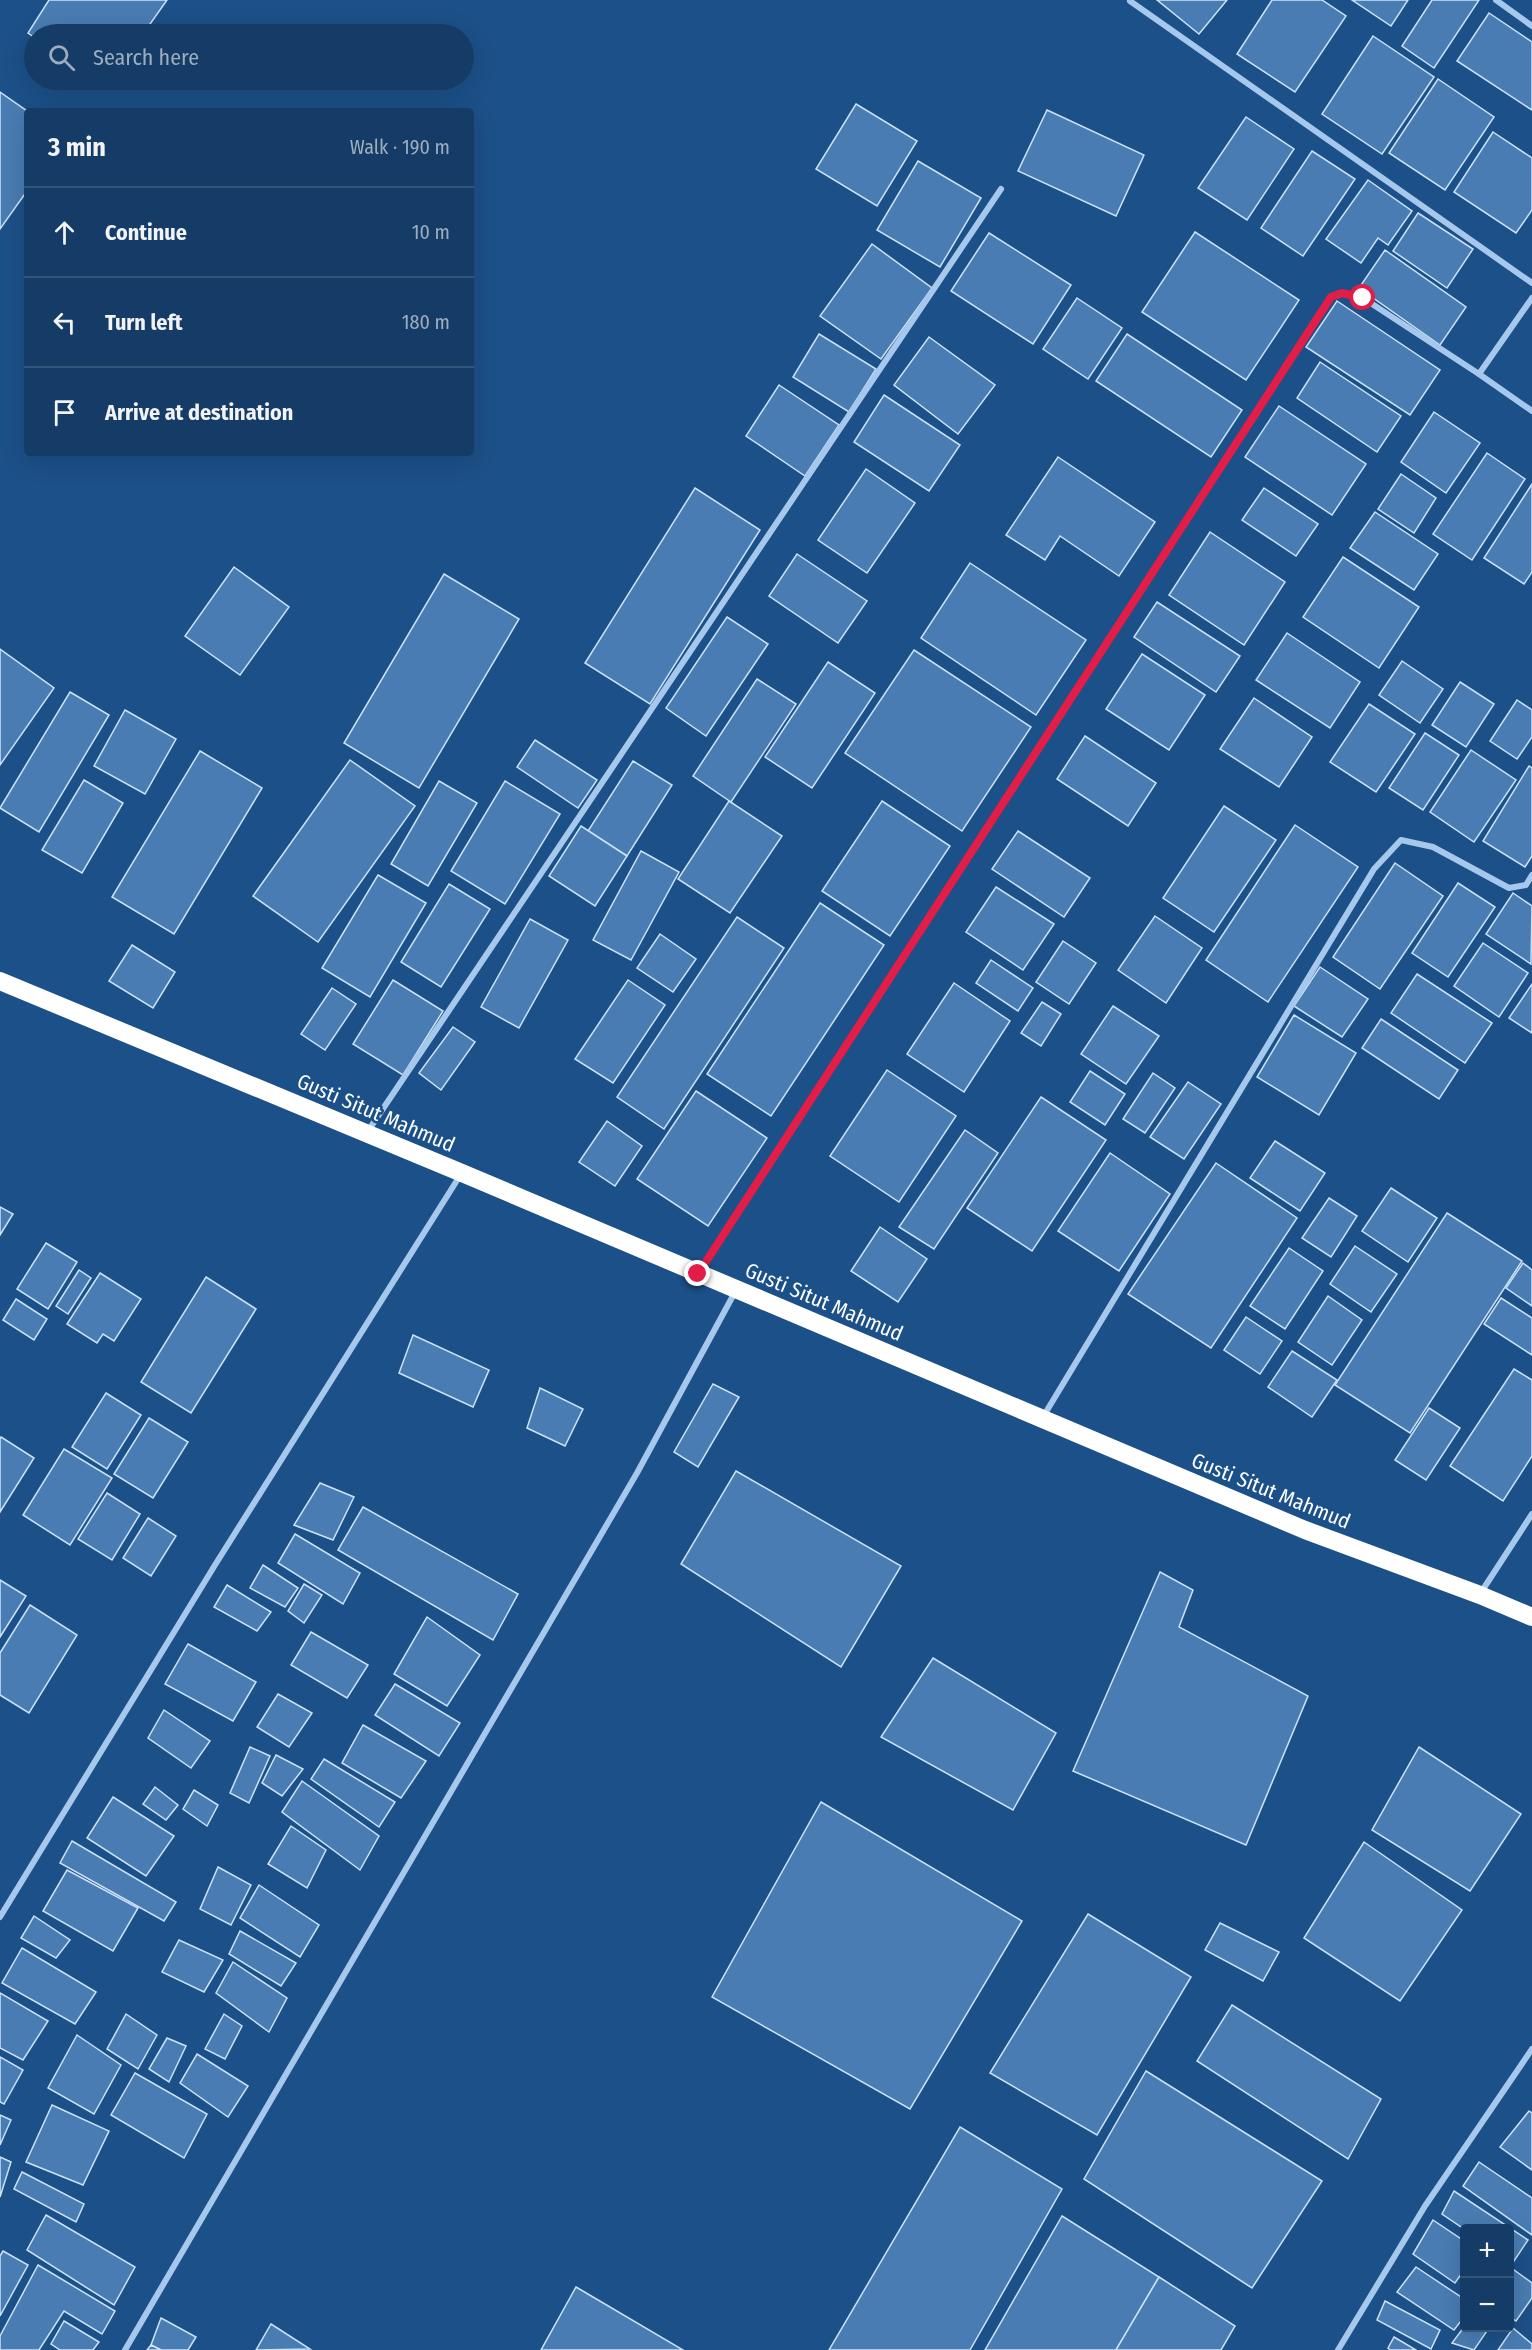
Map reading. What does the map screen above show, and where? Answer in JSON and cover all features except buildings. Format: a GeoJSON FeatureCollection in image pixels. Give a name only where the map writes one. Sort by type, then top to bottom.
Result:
{"type":"FeatureCollection","features":[{"type":"Feature","properties":{"kind":"highway","name":"Gusti Situt Mahmud"},"geometry":{"type":"LineString","coordinates":[[0,981],[462,1173],[1305,1530],[1532,1617]]}},
{"type":"Feature","properties":{"kind":"street"},"geometry":{"type":"LineString","coordinates":[[1496,0],[1532,26]]}},
{"type":"Feature","properties":{"kind":"street"},"geometry":{"type":"LineString","coordinates":[[1130,2],[1532,283]]}},
{"type":"Feature","properties":{"kind":"street"},"geometry":{"type":"LineString","coordinates":[[366,1134],[1001,189]]}},
{"type":"Feature","properties":{"kind":"street"},"geometry":{"type":"LineString","coordinates":[[698,1274],[1331,297],[1342,293],[1363,298],[1532,411]]}},
{"type":"Feature","properties":{"kind":"street"},"geometry":{"type":"LineString","coordinates":[[1479,374],[1532,298]]}},
{"type":"Feature","properties":{"kind":"street"},"geometry":{"type":"LineString","coordinates":[[1041,1420],[1374,869],[1401,840],[1433,848],[1509,888],[1526,885],[1532,875]]}},
{"type":"Feature","properties":{"kind":"street"},"geometry":{"type":"LineString","coordinates":[[0,1917],[215,1565],[462,1173]]}},
{"type":"Feature","properties":{"kind":"street"},"geometry":{"type":"LineString","coordinates":[[125,2350],[636,1473],[736,1289]]}},
{"type":"Feature","properties":{"kind":"street"},"geometry":{"type":"LineString","coordinates":[[1480,1596],[1532,1514]]}},
{"type":"Feature","properties":{"kind":"street"},"geometry":{"type":"LineString","coordinates":[[1338,2350],[1425,2206],[1532,2049]]}},
{"type":"Feature","properties":{"kind":"route"},"geometry":{"type":"LineString","coordinates":[[698,1274],[1331,297],[1342,293],[1363,298]]}}]}
